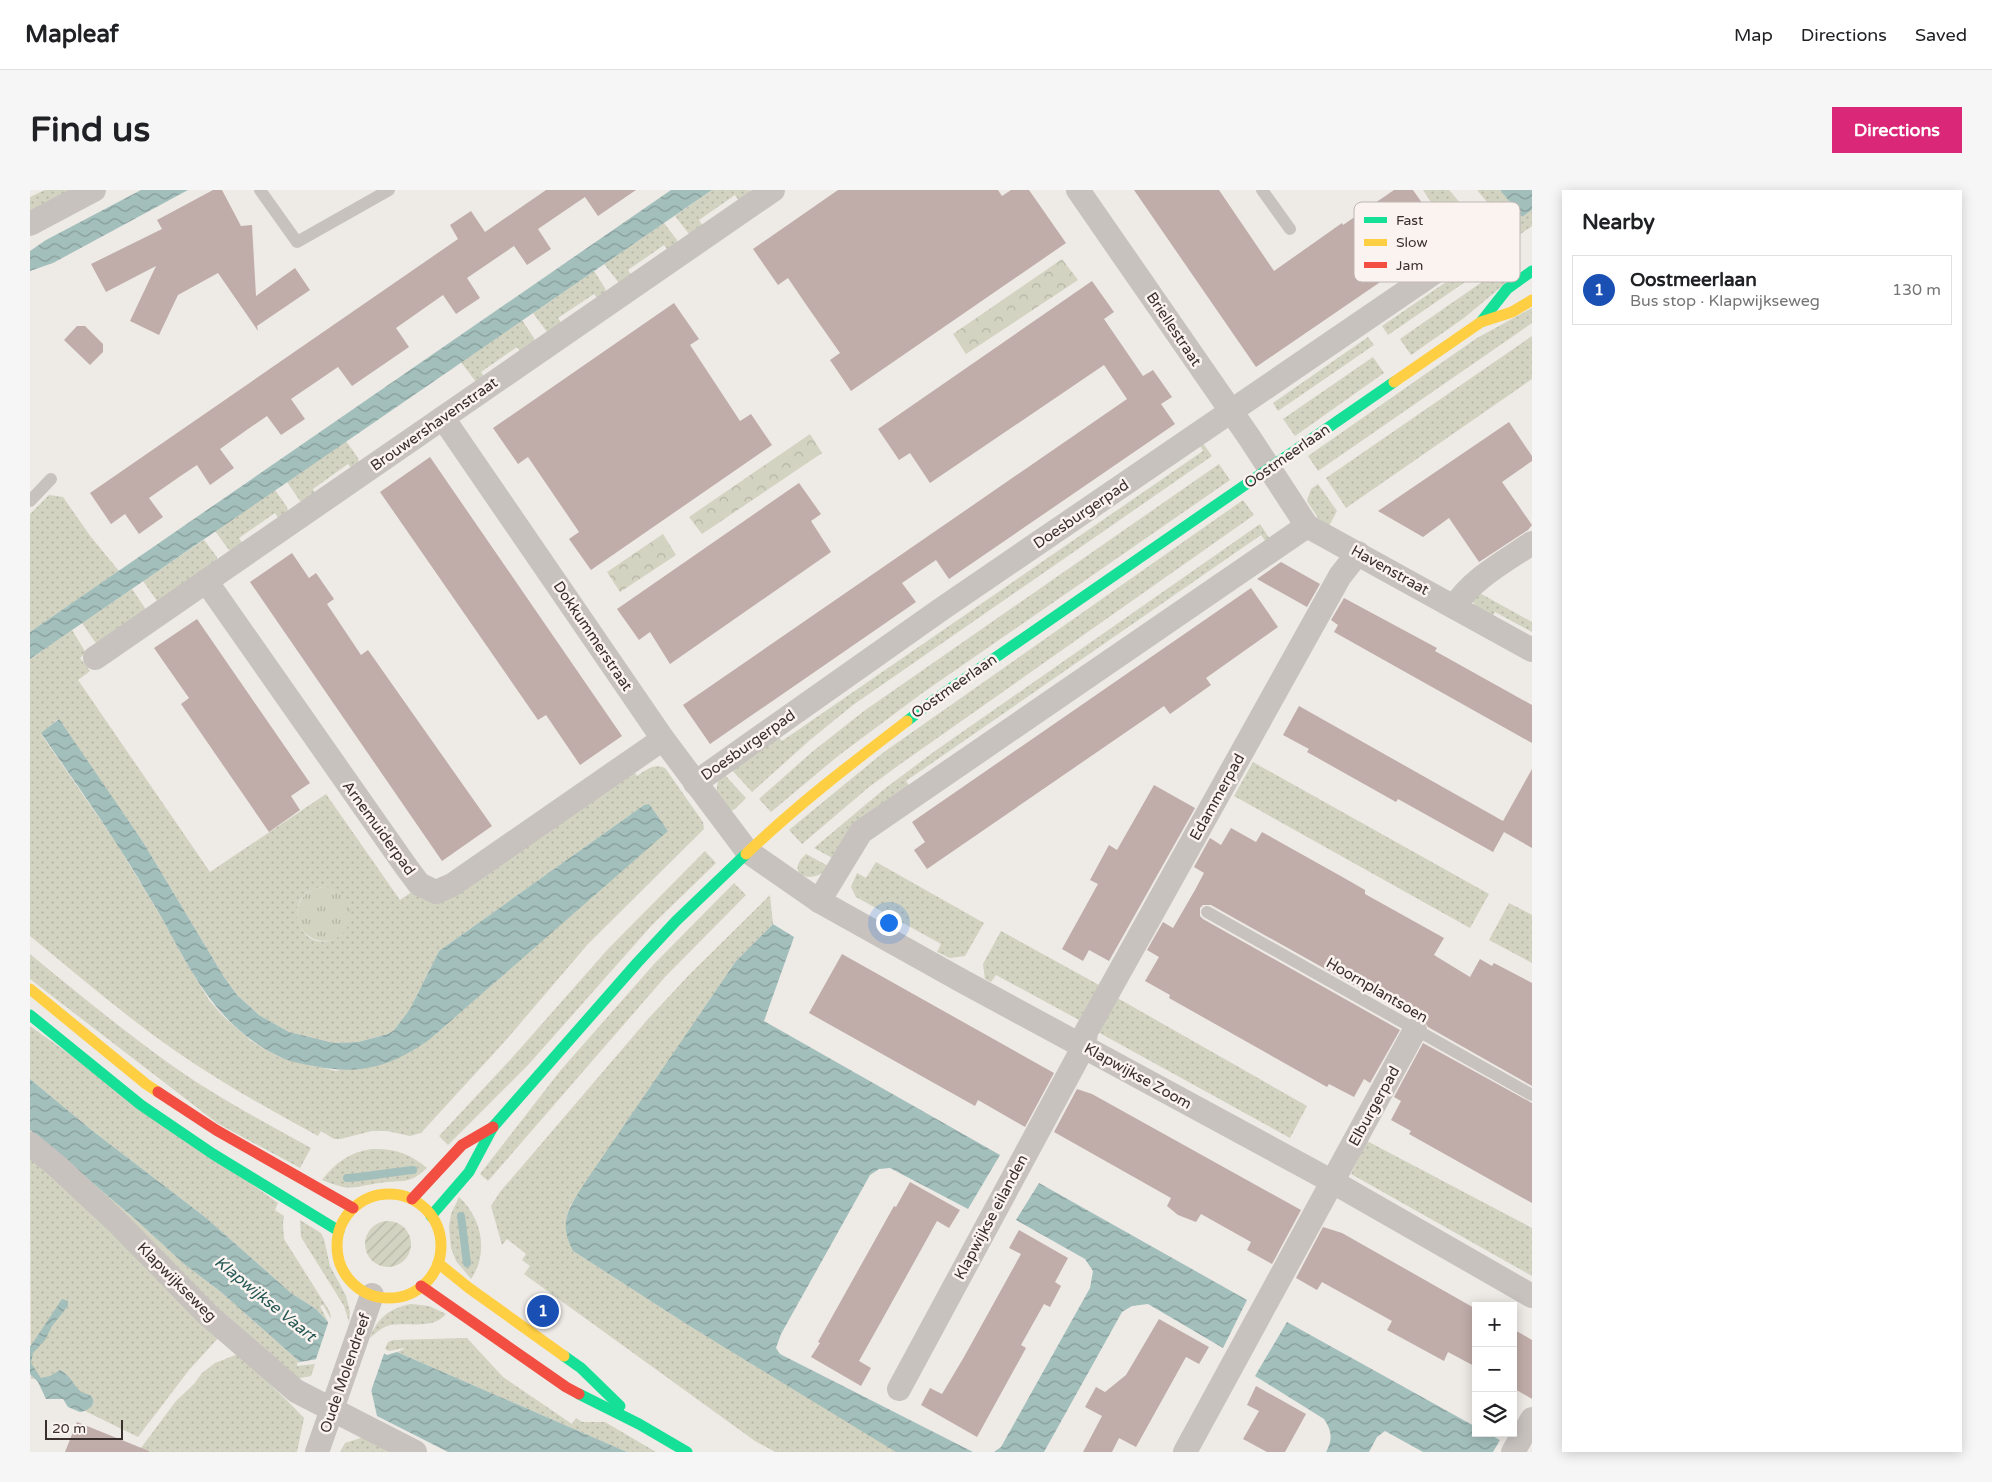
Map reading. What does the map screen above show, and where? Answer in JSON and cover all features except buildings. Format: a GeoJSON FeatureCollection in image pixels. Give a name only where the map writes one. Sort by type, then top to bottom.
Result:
{"type":"FeatureCollection","features":[{"type":"Feature","properties":{"kind":"main road","name":"Oostmeerlaan"},"geometry":{"type":"LineString","coordinates":[[1520,280],[1532,272]]}},
{"type":"Feature","properties":{"kind":"main road","name":"Oostmeerlaan"},"geometry":{"type":"LineString","coordinates":[[431,1216],[469,1172],[493,1127],[637,963],[676,921],[747,851],[815,792],[934,700],[1481,322],[1508,289],[1518,282]]}},
{"type":"Feature","properties":{"kind":"main road","name":"Oostmeerlaan"},"geometry":{"type":"LineString","coordinates":[[1481,322],[1512,312],[1532,300]]}},
{"type":"Feature","properties":{"kind":"main road"},"geometry":{"type":"LineString","coordinates":[[30,988],[146,1084],[216,1130],[353,1208]]}},
{"type":"Feature","properties":{"kind":"main road"},"geometry":{"type":"LineString","coordinates":[[30,1015],[141,1105],[213,1154],[339,1231]]}},
{"type":"Feature","properties":{"kind":"main road","name":"Oostmeerlaan"},"geometry":{"type":"LineString","coordinates":[[412,1199],[462,1145],[493,1127]]}},
{"type":"Feature","properties":{"kind":"main road"},"geometry":{"type":"LineString","coordinates":[[386,1194],[398,1194],[412,1199],[431,1216],[440,1237],[441,1250],[438,1263],[434,1272],[421,1286],[410,1293],[397,1297],[372,1295],[355,1285],[343,1270],[338,1253],[339,1231],[353,1208],[363,1201],[386,1194]]}},
{"type":"Feature","properties":{"kind":"main road"},"geometry":{"type":"LineString","coordinates":[[438,1263],[469,1288],[581,1368],[639,1424]]}},
{"type":"Feature","properties":{"kind":"main road"},"geometry":{"type":"LineString","coordinates":[[421,1286],[566,1387],[639,1424],[687,1452]]}},
{"type":"Feature","properties":{"kind":"street"},"geometry":{"type":"LineString","coordinates":[[30,224],[94,190]]}},
{"type":"Feature","properties":{"kind":"street","name":"Brouwershavenstraat"},"geometry":{"type":"LineString","coordinates":[[95,658],[773,190]]}},
{"type":"Feature","properties":{"kind":"street","name":"Briellestraat"},"geometry":{"type":"LineString","coordinates":[[1078,190],[1269,468]]}},
{"type":"Feature","properties":{"kind":"street","name":"Doesburgerpad"},"geometry":{"type":"LineString","coordinates":[[694,783],[943,608],[1420,282]]}},
{"type":"Feature","properties":{"kind":"street","name":"Dokkummerstraat"},"geometry":{"type":"LineString","coordinates":[[443,418],[663,739],[694,783],[747,851]]}},
{"type":"Feature","properties":{"kind":"street","name":"Havenstraat"},"geometry":{"type":"LineString","coordinates":[[1269,468],[1308,526],[1532,650]]}},
{"type":"Feature","properties":{"kind":"street"},"geometry":{"type":"LineString","coordinates":[[819,901],[861,832],[1308,526]]}},
{"type":"Feature","properties":{"kind":"street"},"geometry":{"type":"LineString","coordinates":[[1454,607],[1464,592],[1474,583],[1532,543]]}},
{"type":"Feature","properties":{"kind":"street","name":"Edammerpad"},"geometry":{"type":"LineString","coordinates":[[1084,1046],[1086,1032],[1340,576],[1358,552]]}},
{"type":"Feature","properties":{"kind":"street","name":"Arnemuiderpad"},"geometry":{"type":"LineString","coordinates":[[206,581],[401,860],[419,884],[436,892],[452,885],[663,739]]}},
{"type":"Feature","properties":{"kind":"street","name":"Klapwijkse Zoom"},"geometry":{"type":"LineString","coordinates":[[747,851],[819,901],[1333,1182],[1532,1296]]}},
{"type":"Feature","properties":{"kind":"street","name":"Elburgerpad"},"geometry":{"type":"LineString","coordinates":[[1333,1182],[1415,1030]]}},
{"type":"Feature","properties":{"kind":"street","name":"Klapwijkse eilanden"},"geometry":{"type":"LineString","coordinates":[[899,1389],[1084,1046]]}},
{"type":"Feature","properties":{"kind":"street","name":"Klapwijkseweg"},"geometry":{"type":"LineString","coordinates":[[30,1144],[120,1224],[208,1315],[296,1391],[415,1452]]}},
{"type":"Feature","properties":{"kind":"street"},"geometry":{"type":"LineString","coordinates":[[1185,1452],[1333,1182]]}},
{"type":"Feature","properties":{"kind":"street","name":"Oude Molendreef"},"geometry":{"type":"LineString","coordinates":[[317,1452],[372,1295]]}},
{"type":"Feature","properties":{"kind":"street"},"geometry":{"type":"LineString","coordinates":[[1513,1452],[1532,1419]]}},
{"type":"Feature","properties":{"kind":"lane"},"geometry":{"type":"LineString","coordinates":[[260,190],[297,242],[389,190]]}},
{"type":"Feature","properties":{"kind":"lane"},"geometry":{"type":"LineString","coordinates":[[1262,190],[1290,229]]}},
{"type":"Feature","properties":{"kind":"lane"},"geometry":{"type":"LineString","coordinates":[[30,501],[51,479]]}},
{"type":"Feature","properties":{"kind":"lane","name":"Hoornplantsoen"},"geometry":{"type":"LineString","coordinates":[[1207,912],[1532,1095]]}},
{"type":"Feature","properties":{"kind":"green space"},"geometry":{"type":"Polygon","coordinates":[[[45,190],[76,190],[30,214],[30,197],[45,190]]]}},
{"type":"Feature","properties":{"kind":"green space"},"geometry":{"type":"Polygon","coordinates":[[[712,190],[750,190],[751,194],[739,201],[735,195],[699,220],[703,226],[693,234],[689,234],[675,216],[712,190]]]}},
{"type":"Feature","properties":{"kind":"green space"},"geometry":{"type":"Polygon","coordinates":[[[1423,190],[1449,190],[1459,202],[1431,202],[1423,190]]]}},
{"type":"Feature","properties":{"kind":"green space"},"geometry":{"type":"Polygon","coordinates":[[[1477,190],[1500,190],[1510,202],[1487,202],[1477,190]]]}},
{"type":"Feature","properties":{"kind":"green space"},"geometry":{"type":"Polygon","coordinates":[[[1532,210],[1532,226],[1520,234],[1520,215],[1522,217],[1532,210]]]}},
{"type":"Feature","properties":{"kind":"green space"},"geometry":{"type":"Polygon","coordinates":[[[664,223],[677,240],[677,245],[668,251],[664,245],[628,270],[632,276],[619,283],[604,264],[664,223]]]}},
{"type":"Feature","properties":{"kind":"green space"},"geometry":{"type":"Polygon","coordinates":[[[1062,259],[1078,280],[966,354],[953,334],[1062,259]]]}},
{"type":"Feature","properties":{"kind":"green space"},"geometry":{"type":"Polygon","coordinates":[[[594,271],[605,288],[606,293],[598,299],[594,294],[558,318],[562,324],[547,332],[533,313],[594,271]]]}},
{"type":"Feature","properties":{"kind":"green space"},"geometry":{"type":"Polygon","coordinates":[[[1446,282],[1465,282],[1388,335],[1382,326],[1446,282]]]}},
{"type":"Feature","properties":{"kind":"green space"},"geometry":{"type":"Polygon","coordinates":[[[1482,282],[1507,282],[1464,318],[1411,355],[1400,339],[1482,282]]]}},
{"type":"Feature","properties":{"kind":"green space"},"geometry":{"type":"Polygon","coordinates":[[[1532,308],[1532,323],[1318,471],[1308,456],[1477,338],[1532,308]]]}},
{"type":"Feature","properties":{"kind":"green space"},"geometry":{"type":"Polygon","coordinates":[[[522,320],[534,338],[535,344],[521,353],[517,347],[481,372],[485,378],[476,382],[461,362],[522,320]]]}},
{"type":"Feature","properties":{"kind":"green space"},"geometry":{"type":"Polygon","coordinates":[[[1532,336],[1532,379],[1346,508],[1326,478],[1532,336]]]}},
{"type":"Feature","properties":{"kind":"green space"},"geometry":{"type":"Polygon","coordinates":[[[1368,337],[1374,345],[1278,411],[1273,403],[1368,337]]]}},
{"type":"Feature","properties":{"kind":"green space"},"geometry":{"type":"Polygon","coordinates":[[[1373,357],[1384,373],[1295,436],[1283,419],[1373,357]]]}},
{"type":"Feature","properties":{"kind":"green space"},"geometry":{"type":"Polygon","coordinates":[[[810,434],[822,453],[702,534],[689,517],[810,434]]]}},
{"type":"Feature","properties":{"kind":"green space"},"geometry":{"type":"Polygon","coordinates":[[[346,441],[358,458],[359,463],[353,470],[348,464],[313,489],[316,495],[300,501],[287,482],[346,441]]]}},
{"type":"Feature","properties":{"kind":"green space"},"geometry":{"type":"Polygon","coordinates":[[[1202,442],[1212,456],[853,705],[810,740],[752,792],[730,768],[777,735],[782,741],[1203,451],[1199,444],[1202,442]]]}},
{"type":"Feature","properties":{"kind":"green space"},"geometry":{"type":"Polygon","coordinates":[[[1219,464],[1230,480],[921,694],[838,756],[771,812],[759,799],[812,752],[864,711],[1219,464]]]}},
{"type":"Feature","properties":{"kind":"green space"},"geometry":{"type":"Polygon","coordinates":[[[1318,484],[1337,511],[1329,526],[1318,518],[1307,501],[1311,489],[1318,484]]]}},
{"type":"Feature","properties":{"kind":"green space"},"geometry":{"type":"Polygon","coordinates":[[[275,490],[287,507],[288,512],[279,519],[275,513],[239,538],[243,544],[233,550],[229,550],[215,531],[275,490]]]}},
{"type":"Feature","properties":{"kind":"green space"},"geometry":{"type":"Polygon","coordinates":[[[49,495],[63,497],[91,537],[119,571],[30,632],[30,514],[49,495]]]}},
{"type":"Feature","properties":{"kind":"green space"},"geometry":{"type":"Polygon","coordinates":[[[1243,500],[1254,515],[899,765],[869,787],[802,844],[789,830],[884,752],[1243,500]]]}},
{"type":"Feature","properties":{"kind":"green space"},"geometry":{"type":"Polygon","coordinates":[[[1260,524],[1270,539],[1266,542],[1261,535],[906,781],[910,787],[834,859],[814,848],[883,790],[935,751],[1260,524]]]}},
{"type":"Feature","properties":{"kind":"green space"},"geometry":{"type":"Polygon","coordinates":[[[663,534],[676,555],[620,592],[607,572],[663,534]]]}},
{"type":"Feature","properties":{"kind":"green space"},"geometry":{"type":"Polygon","coordinates":[[[204,540],[217,557],[217,562],[157,601],[143,581],[204,540]]]}},
{"type":"Feature","properties":{"kind":"green space"},"geometry":{"type":"Polygon","coordinates":[[[132,589],[145,608],[144,612],[100,643],[95,642],[82,623],[132,589]]]}},
{"type":"Feature","properties":{"kind":"green space"},"geometry":{"type":"Polygon","coordinates":[[[1476,591],[1532,622],[1532,632],[1495,612],[1492,617],[1476,608],[1472,599],[1476,591]]]}},
{"type":"Feature","properties":{"kind":"green space"},"geometry":{"type":"Polygon","coordinates":[[[72,630],[86,653],[80,658],[90,671],[78,680],[210,872],[326,794],[400,900],[416,889],[429,895],[633,770],[637,776],[654,766],[665,768],[703,822],[704,829],[588,944],[506,1040],[421,1133],[410,1136],[387,1131],[372,1131],[334,1139],[321,1131],[318,1136],[211,1075],[158,1039],[30,936],[30,659],[72,630]],[[58,719],[41,734],[115,841],[209,1000],[223,1016],[251,1041],[279,1057],[336,1071],[429,1040],[668,830],[644,805],[439,951],[410,1009],[394,1030],[388,1034],[358,1042],[334,1043],[289,1032],[259,1015],[237,995],[224,977],[143,842],[58,719]],[[321,887],[307,893],[299,902],[297,914],[300,925],[306,935],[316,941],[328,941],[342,934],[351,914],[349,905],[330,888],[321,887]]]}},
{"type":"Feature","properties":{"kind":"green space"},"geometry":{"type":"Polygon","coordinates":[[[1253,762],[1489,894],[1470,928],[1234,796],[1253,762]]]}},
{"type":"Feature","properties":{"kind":"green space"},"geometry":{"type":"Polygon","coordinates":[[[723,773],[746,798],[731,811],[716,794],[718,780],[723,773]]]}},
{"type":"Feature","properties":{"kind":"green space"},"geometry":{"type":"Polygon","coordinates":[[[705,851],[716,863],[652,925],[529,1064],[448,1145],[439,1136],[511,1059],[608,949],[705,851]]]}},
{"type":"Feature","properties":{"kind":"green space"},"geometry":{"type":"Polygon","coordinates":[[[806,854],[830,867],[823,873],[815,876],[803,876],[798,868],[800,861],[806,854]]]}},
{"type":"Feature","properties":{"kind":"green space"},"geometry":{"type":"Polygon","coordinates":[[[876,862],[984,923],[965,956],[950,958],[937,952],[941,944],[856,897],[851,887],[857,873],[866,878],[876,862]]]}},
{"type":"Feature","properties":{"kind":"green space"},"geometry":{"type":"Polygon","coordinates":[[[734,883],[746,895],[665,977],[488,1181],[480,1174],[560,1071],[655,963],[734,883]]]}},
{"type":"Feature","properties":{"kind":"green space"},"geometry":{"type":"Polygon","coordinates":[[[319,887],[329,887],[339,891],[347,899],[351,914],[347,929],[339,937],[329,941],[319,941],[309,937],[301,929],[297,919],[297,909],[301,899],[309,891],[319,887]]]}},
{"type":"Feature","properties":{"kind":"green space"},"geometry":{"type":"Polygon","coordinates":[[[770,895],[773,924],[736,961],[570,1206],[566,1224],[567,1234],[573,1251],[688,1325],[900,1452],[775,1452],[755,1441],[524,1274],[530,1266],[522,1260],[526,1254],[507,1239],[502,1245],[491,1206],[500,1192],[648,1019],[689,975],[770,895]]]}},
{"type":"Feature","properties":{"kind":"green space"},"geometry":{"type":"Polygon","coordinates":[[[1509,903],[1532,915],[1532,963],[1489,940],[1509,903]]]}},
{"type":"Feature","properties":{"kind":"green space"},"geometry":{"type":"Polygon","coordinates":[[[1001,931],[1099,985],[1079,1020],[996,975],[991,982],[985,979],[983,964],[1001,931]]]}},
{"type":"Feature","properties":{"kind":"green space"},"geometry":{"type":"Polygon","coordinates":[[[30,954],[115,1023],[184,1074],[311,1148],[300,1168],[217,1123],[30,979],[30,954]]]}},
{"type":"Feature","properties":{"kind":"green space"},"geometry":{"type":"Polygon","coordinates":[[[1114,996],[1307,1106],[1290,1138],[1096,1031],[1114,996]]]}},
{"type":"Feature","properties":{"kind":"green space"},"geometry":{"type":"Polygon","coordinates":[[[30,1026],[278,1203],[275,1210],[284,1216],[284,1239],[330,1312],[331,1319],[323,1305],[320,1306],[328,1322],[316,1309],[291,1293],[205,1217],[94,1132],[30,1079],[30,1026]]]}},
{"type":"Feature","properties":{"kind":"green space"},"geometry":{"type":"Polygon","coordinates":[[[30,1130],[135,1219],[184,1264],[221,1292],[300,1362],[297,1363],[297,1366],[315,1364],[311,1376],[295,1379],[30,1136],[30,1130]]]}},
{"type":"Feature","properties":{"kind":"green space"},"geometry":{"type":"Polygon","coordinates":[[[1367,1141],[1532,1228],[1532,1276],[1351,1174],[1367,1141]]]}},
{"type":"Feature","properties":{"kind":"green space"},"geometry":{"type":"Polygon","coordinates":[[[372,1149],[402,1153],[415,1159],[427,1168],[409,1180],[351,1188],[322,1180],[333,1168],[350,1155],[372,1149]]]}},
{"type":"Feature","properties":{"kind":"green space"},"geometry":{"type":"Polygon","coordinates":[[[30,1157],[34,1157],[220,1336],[189,1370],[138,1437],[83,1410],[41,1378],[31,1379],[30,1157]]]}},
{"type":"Feature","properties":{"kind":"green space"},"geometry":{"type":"Polygon","coordinates":[[[459,1197],[473,1215],[478,1225],[480,1236],[480,1258],[477,1269],[471,1279],[456,1261],[451,1248],[449,1227],[451,1214],[459,1197]]]}},
{"type":"Feature","properties":{"kind":"green space"},"geometry":{"type":"Polygon","coordinates":[[[300,1220],[321,1233],[324,1239],[330,1266],[346,1296],[350,1312],[349,1322],[344,1306],[301,1237],[300,1220]]]}},
{"type":"Feature","properties":{"kind":"green space"},"geometry":{"type":"Polygon","coordinates":[[[384,1221],[392,1221],[401,1225],[407,1231],[411,1244],[407,1257],[401,1263],[392,1267],[384,1267],[375,1263],[369,1257],[365,1248],[365,1240],[369,1231],[375,1225],[384,1221]]]}},
{"type":"Feature","properties":{"kind":"green space"},"geometry":{"type":"Polygon","coordinates":[[[411,1304],[429,1306],[446,1314],[441,1319],[427,1324],[390,1325],[370,1338],[376,1325],[385,1315],[397,1308],[411,1304]]]}},
{"type":"Feature","properties":{"kind":"green space"},"geometry":{"type":"Polygon","coordinates":[[[467,1338],[503,1377],[572,1424],[576,1418],[582,1422],[605,1422],[656,1452],[627,1452],[397,1352],[404,1348],[389,1351],[385,1349],[388,1342],[393,1340],[467,1338]]]}},
{"type":"Feature","properties":{"kind":"green space"},"geometry":{"type":"Polygon","coordinates":[[[238,1354],[304,1418],[297,1452],[138,1452],[176,1401],[194,1384],[202,1373],[215,1363],[238,1354]]]}},
{"type":"Feature","properties":{"kind":"green space"},"geometry":{"type":"Polygon","coordinates":[[[364,1437],[396,1452],[340,1452],[345,1443],[364,1437]]]}},
{"type":"Feature","properties":{"kind":"water"},"geometry":{"type":"Polygon","coordinates":[[[141,190],[188,190],[53,263],[30,271],[30,251],[46,240],[141,190]]]}},
{"type":"Feature","properties":{"kind":"water"},"geometry":{"type":"Polygon","coordinates":[[[671,190],[712,190],[30,659],[30,632],[671,190]]]}},
{"type":"Feature","properties":{"kind":"water"},"geometry":{"type":"Polygon","coordinates":[[[1500,190],[1532,190],[1532,210],[1522,217],[1520,215],[1520,202],[1510,202],[1500,190]]]}},
{"type":"Feature","properties":{"kind":"water"},"geometry":{"type":"Polygon","coordinates":[[[59,719],[143,842],[224,977],[237,995],[259,1015],[289,1032],[334,1043],[358,1042],[388,1034],[394,1030],[410,1009],[439,951],[644,805],[649,804],[668,831],[429,1040],[388,1062],[361,1069],[331,1069],[282,1058],[257,1044],[239,1030],[210,998],[185,961],[127,859],[41,733],[59,719]]]}},
{"type":"Feature","properties":{"kind":"water"},"geometry":{"type":"Polygon","coordinates":[[[773,924],[794,937],[764,1021],[1000,1155],[968,1209],[890,1168],[879,1169],[870,1175],[781,1334],[776,1348],[780,1354],[973,1452],[896,1452],[688,1325],[573,1251],[569,1241],[566,1233],[567,1218],[572,1203],[582,1187],[736,961],[773,924]]]}},
{"type":"Feature","properties":{"kind":"water","name":"Klapwijkse Vaart"},"geometry":{"type":"Polygon","coordinates":[[[30,1079],[94,1132],[205,1217],[291,1293],[316,1309],[328,1322],[387,1355],[397,1352],[627,1452],[448,1452],[377,1416],[371,1389],[317,1359],[300,1362],[221,1292],[184,1264],[135,1219],[30,1130],[30,1079]]]}},
{"type":"Feature","properties":{"kind":"water"},"geometry":{"type":"Polygon","coordinates":[[[1039,1183],[1247,1300],[1223,1348],[1148,1304],[1132,1306],[1122,1312],[1044,1452],[994,1452],[1001,1447],[1090,1288],[1093,1271],[1085,1259],[1016,1220],[1039,1183]]]}},
{"type":"Feature","properties":{"kind":"water"},"geometry":{"type":"Polygon","coordinates":[[[62,1299],[68,1301],[68,1306],[52,1326],[45,1340],[33,1353],[31,1363],[41,1378],[50,1376],[60,1370],[69,1377],[80,1391],[91,1396],[93,1399],[92,1405],[80,1412],[68,1407],[63,1399],[46,1399],[38,1382],[30,1374],[30,1347],[62,1299]]]}},
{"type":"Feature","properties":{"kind":"water"},"geometry":{"type":"Polygon","coordinates":[[[1287,1322],[1472,1425],[1472,1437],[1494,1437],[1500,1440],[1493,1452],[1423,1452],[1385,1431],[1377,1437],[1369,1452],[1326,1452],[1331,1435],[1324,1419],[1255,1376],[1287,1322]]]}},
{"type":"Feature","properties":{"kind":"pier"},"geometry":{"type":"Polygon","coordinates":[[[329,1320],[385,1351],[370,1394],[369,1391],[315,1362],[329,1320]]]}},
{"type":"Feature","properties":{"kind":"waterway"},"geometry":{"type":"LineString","coordinates":[[347,1178],[413,1170]]}},
{"type":"Feature","properties":{"kind":"waterway"},"geometry":{"type":"LineString","coordinates":[[461,1216],[467,1263]]}},
{"type":"Feature","properties":{"kind":"traffic: fast"},"geometry":{"type":"LineString","coordinates":[[1520,280],[1532,271]]}},
{"type":"Feature","properties":{"kind":"traffic: fast"},"geometry":{"type":"LineString","coordinates":[[1481,322],[1507,289],[1517,282]]}},
{"type":"Feature","properties":{"kind":"traffic: fast"},"geometry":{"type":"LineString","coordinates":[[907,721],[934,700],[1394,382]]}},
{"type":"Feature","properties":{"kind":"traffic: fast"},"geometry":{"type":"LineString","coordinates":[[431,1216],[469,1172],[493,1127],[637,963],[676,921],[746,854]]}},
{"type":"Feature","properties":{"kind":"traffic: fast"},"geometry":{"type":"LineString","coordinates":[[30,1015],[141,1105],[213,1154],[339,1231]]}},
{"type":"Feature","properties":{"kind":"traffic: fast"},"geometry":{"type":"LineString","coordinates":[[564,1356],[581,1368],[620,1406]]}},
{"type":"Feature","properties":{"kind":"traffic: fast"},"geometry":{"type":"LineString","coordinates":[[579,1394],[639,1424],[687,1452]]}},
{"type":"Feature","properties":{"kind":"traffic: slow"},"geometry":{"type":"LineString","coordinates":[[1394,382],[1481,322],[1512,312],[1532,300]]}},
{"type":"Feature","properties":{"kind":"traffic: slow"},"geometry":{"type":"LineString","coordinates":[[746,854],[805,801],[907,721]]}},
{"type":"Feature","properties":{"kind":"traffic: slow"},"geometry":{"type":"LineString","coordinates":[[30,989],[158,1092]]}},
{"type":"Feature","properties":{"kind":"traffic: slow"},"geometry":{"type":"LineString","coordinates":[[389,1194],[409,1198],[426,1209],[437,1226],[441,1246],[437,1266],[426,1283],[409,1294],[389,1298],[369,1294],[352,1283],[341,1266],[337,1246],[341,1226],[352,1209],[369,1198],[389,1194]]}},
{"type":"Feature","properties":{"kind":"traffic: slow"},"geometry":{"type":"LineString","coordinates":[[438,1263],[469,1288],[564,1356]]}},
{"type":"Feature","properties":{"kind":"traffic: jam"},"geometry":{"type":"LineString","coordinates":[[158,1092],[216,1130],[353,1208]]}},
{"type":"Feature","properties":{"kind":"traffic: jam"},"geometry":{"type":"LineString","coordinates":[[412,1199],[462,1145],[493,1127]]}},
{"type":"Feature","properties":{"kind":"traffic: jam"},"geometry":{"type":"LineString","coordinates":[[421,1286],[566,1387],[579,1394]]}},
{"type":"Feature","properties":{"kind":"place","name":"Oostmeerlaan"},"geometry":{"type":"Point","coordinates":[543,1311]}}]}
